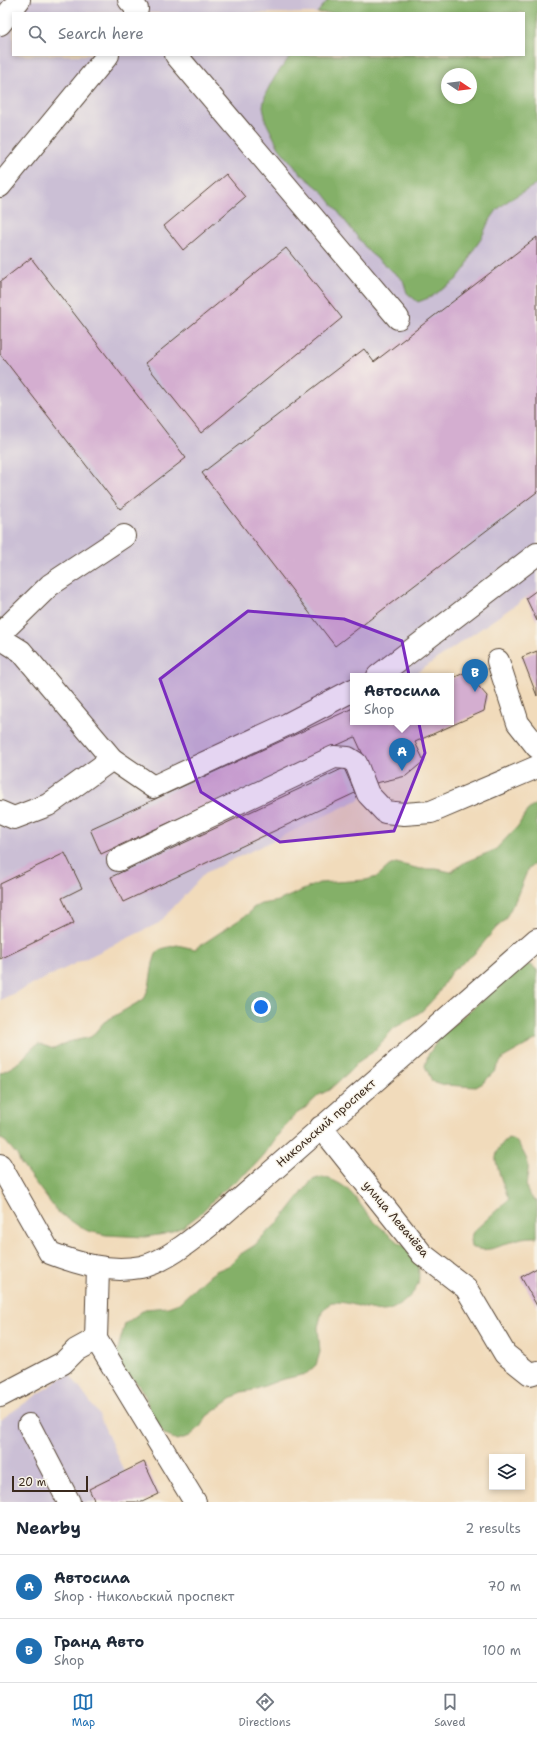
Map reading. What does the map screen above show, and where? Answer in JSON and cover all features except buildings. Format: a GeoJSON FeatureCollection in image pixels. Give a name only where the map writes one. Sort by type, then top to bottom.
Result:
{"type":"FeatureCollection","features":[{"type":"Feature","properties":{"kind":"street"},"geometry":{"type":"LineString","coordinates":[[0,24],[19,0]]}},
{"type":"Feature","properties":{"kind":"street"},"geometry":{"type":"LineString","coordinates":[[0,186],[107,56]]}},
{"type":"Feature","properties":{"kind":"street"},"geometry":{"type":"LineString","coordinates":[[177,56],[398,318]]}},
{"type":"Feature","properties":{"kind":"street"},"geometry":{"type":"LineString","coordinates":[[0,634],[50,585],[124,536]]}},
{"type":"Feature","properties":{"kind":"street"},"geometry":{"type":"LineString","coordinates":[[382,673],[537,554]]}},
{"type":"Feature","properties":{"kind":"street"},"geometry":{"type":"LineString","coordinates":[[0,638],[21,651],[112,759],[153,787],[288,724],[350,692]]}},
{"type":"Feature","properties":{"kind":"street"},"geometry":{"type":"LineString","coordinates":[[498,661],[518,723],[537,747]]}},
{"type":"Feature","properties":{"kind":"street"},"geometry":{"type":"LineString","coordinates":[[118,860],[334,757],[348,758],[356,763],[368,794],[385,812],[404,814],[431,812],[537,767]]}},
{"type":"Feature","properties":{"kind":"street"},"geometry":{"type":"LineString","coordinates":[[0,812],[14,818],[48,805],[112,759]]}},
{"type":"Feature","properties":{"kind":"street","name":"Никольский проспект"},"geometry":{"type":"LineString","coordinates":[[0,1165],[50,1253],[74,1262],[98,1268],[141,1267],[161,1259],[188,1244],[537,939]]}},
{"type":"Feature","properties":{"kind":"street","name":"улица Левачёва"},"geometry":{"type":"LineString","coordinates":[[321,1127],[422,1254],[466,1288],[505,1354],[530,1374],[537,1372]]}},
{"type":"Feature","properties":{"kind":"street"},"geometry":{"type":"LineString","coordinates":[[98,1268],[96,1339],[195,1502]]}},
{"type":"Feature","properties":{"kind":"street"},"geometry":{"type":"LineString","coordinates":[[0,1396],[63,1363],[76,1350],[96,1339]]}},
{"type":"Feature","properties":{"kind":"street"},"geometry":{"type":"LineString","coordinates":[[29,1425],[69,1502]]}},
{"type":"Feature","properties":{"kind":"highlighted area"},"geometry":{"type":"Polygon","coordinates":[[[248,611],[344,619],[402,641],[425,753],[394,831],[280,842],[201,792],[160,679],[248,611]]]}},
{"type":"Feature","properties":{"kind":"shaded area"},"geometry":{"type":"Polygon","coordinates":[[[0,0],[537,0],[537,590],[416,673],[350,673],[350,709],[343,712],[376,783],[358,800],[205,873],[159,923],[0,1000],[0,0]]]}},
{"type":"Feature","properties":{"kind":"shaded area"},"geometry":{"type":"Polygon","coordinates":[[[69,1373],[99,1415],[124,1472],[89,1489],[95,1502],[0,1502],[0,1420],[69,1373]]]}},
{"type":"Feature","properties":{"kind":"green space"},"geometry":{"type":"Polygon","coordinates":[[[328,0],[537,0],[537,184],[509,200],[497,210],[472,252],[466,267],[456,280],[431,297],[418,302],[407,293],[403,280],[369,252],[322,191],[299,172],[279,148],[266,122],[263,106],[266,93],[272,81],[290,56],[525,56],[525,12],[318,12],[328,0]]]}},
{"type":"Feature","properties":{"kind":"green space"},"geometry":{"type":"Polygon","coordinates":[[[537,803],[537,862],[528,869],[515,901],[504,921],[496,928],[474,954],[451,972],[437,995],[422,1011],[394,1028],[373,1052],[358,1062],[329,1090],[319,1095],[304,1109],[296,1114],[251,1169],[219,1194],[200,1214],[183,1227],[165,1234],[145,1237],[106,1235],[88,1231],[58,1212],[21,1164],[17,1155],[6,1142],[0,1138],[0,1073],[18,1063],[39,1044],[54,1049],[68,1042],[91,1037],[104,1022],[144,999],[149,987],[156,954],[161,949],[177,945],[195,949],[248,914],[253,908],[261,904],[278,901],[319,883],[366,880],[377,877],[389,866],[396,863],[420,869],[436,869],[451,872],[465,862],[495,850],[518,826],[527,811],[537,803]]]}},
{"type":"Feature","properties":{"kind":"green space"},"geometry":{"type":"Polygon","coordinates":[[[530,964],[537,970],[537,1039],[503,1058],[494,1072],[483,1083],[476,1087],[445,1085],[432,1081],[425,1066],[428,1055],[442,1034],[519,969],[530,964]]]}},
{"type":"Feature","properties":{"kind":"green space"},"geometry":{"type":"Polygon","coordinates":[[[508,1138],[515,1140],[523,1151],[528,1163],[526,1184],[528,1193],[537,1201],[537,1237],[520,1238],[500,1246],[484,1250],[471,1247],[470,1239],[473,1232],[509,1199],[501,1180],[496,1160],[498,1150],[508,1138]]]}},
{"type":"Feature","properties":{"kind":"green space"},"geometry":{"type":"Polygon","coordinates":[[[322,1177],[337,1182],[348,1190],[376,1223],[394,1239],[418,1256],[419,1277],[416,1289],[404,1302],[398,1306],[383,1311],[345,1303],[331,1302],[322,1312],[318,1327],[320,1352],[316,1365],[306,1374],[280,1380],[254,1390],[241,1392],[207,1416],[200,1427],[190,1436],[177,1440],[165,1435],[151,1416],[145,1395],[137,1383],[118,1366],[117,1352],[125,1324],[145,1309],[168,1307],[179,1303],[206,1278],[216,1271],[228,1266],[239,1255],[255,1245],[280,1221],[312,1180],[322,1177]]]}},
{"type":"Feature","properties":{"kind":"place","name":"Гранд Авто"},"geometry":{"type":"Point","coordinates":[475,692]}},
{"type":"Feature","properties":{"kind":"place","name":"Автосила"},"geometry":{"type":"Point","coordinates":[402,771]}}]}
